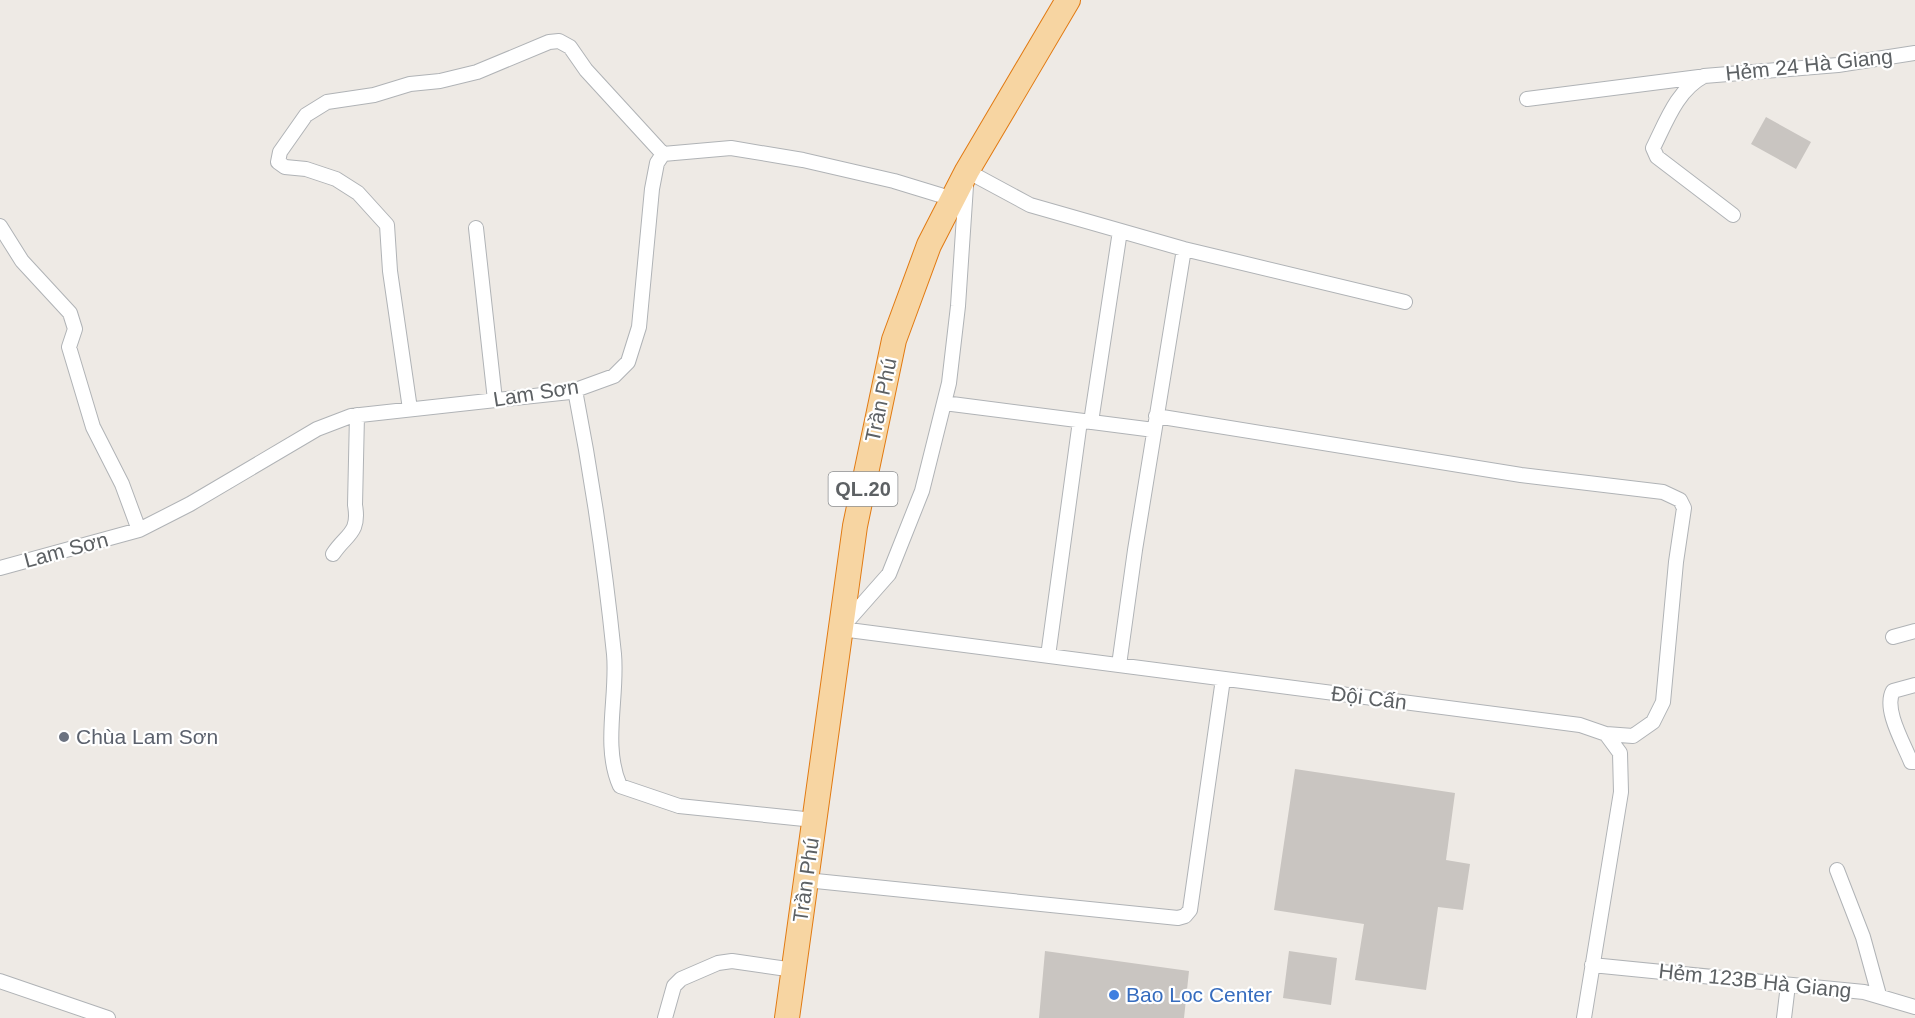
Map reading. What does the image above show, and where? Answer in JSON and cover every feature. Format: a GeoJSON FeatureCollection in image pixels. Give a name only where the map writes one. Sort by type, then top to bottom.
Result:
{"type":"FeatureCollection","features":[{"type":"Feature","properties":{"kind":"highway","name":"Trần Phú"},"geometry":{"type":"LineString","coordinates":[[787,1018],[855,526],[894,340],[929,245],[967,171],[1068,0]]}},
{"type":"Feature","properties":{"kind":"street"},"geometry":{"type":"LineString","coordinates":[[410,409],[390,271],[387,225],[358,193],[336,179],[306,169],[285,167],[278,162],[280,152],[306,115],[327,102],[374,95],[410,84],[440,81],[477,72],[549,42],[559,41],[570,47],[586,70],[663,154],[731,148],[826,165],[894,181],[953,199]]}},
{"type":"Feature","properties":{"kind":"street","name":"Hẻm 24 Hà Giang"},"geometry":{"type":"LineString","coordinates":[[1527,99],[1704,76],[1838,65],[1915,54]]}},
{"type":"Feature","properties":{"kind":"street","name":"Hẻm 24 Hà Giang"},"geometry":{"type":"LineString","coordinates":[[1704,76],[1691,83],[1671,111],[1653,148],[1657,158],[1733,215]]}},
{"type":"Feature","properties":{"kind":"street","name":"Lam Sơn"},"geometry":{"type":"LineString","coordinates":[[0,568],[140,530],[317,429],[357,415],[575,390],[614,376],[628,362],[639,327],[652,189],[657,163],[663,154]]}},
{"type":"Feature","properties":{"kind":"street"},"geometry":{"type":"LineString","coordinates":[[841,629],[889,574],[922,491],[944,403],[958,306],[967,171],[1030,206],[1185,249],[1405,302]]}},
{"type":"Feature","properties":{"kind":"street"},"geometry":{"type":"LineString","coordinates":[[0,226],[22,261],[70,313],[75,329],[69,347],[93,427],[122,484],[140,530]]}},
{"type":"Feature","properties":{"kind":"street"},"geometry":{"type":"LineString","coordinates":[[476,228],[495,400]]}},
{"type":"Feature","properties":{"kind":"street"},"geometry":{"type":"LineString","coordinates":[[1048,656],[1085,421],[1120,231]]}},
{"type":"Feature","properties":{"kind":"street"},"geometry":{"type":"LineString","coordinates":[[1119,665],[1155,423],[1185,249]]}},
{"type":"Feature","properties":{"kind":"street"},"geometry":{"type":"LineString","coordinates":[[575,390],[586,448],[614,656],[612,747],[615,775],[620,786],[679,806],[814,820]]}},
{"type":"Feature","properties":{"kind":"street","name":"Đội Cấn"},"geometry":{"type":"LineString","coordinates":[[841,629],[1580,725],[1606,734],[1633,736],[1653,722],[1664,702],[1676,562],[1684,508],[1680,500],[1663,492],[1521,475],[1155,423],[1085,421],[944,403]]}},
{"type":"Feature","properties":{"kind":"street"},"geometry":{"type":"LineString","coordinates":[[333,554],[339,544],[351,535],[358,520],[355,486],[357,415]]}},
{"type":"Feature","properties":{"kind":"street"},"geometry":{"type":"LineString","coordinates":[[1893,637],[1915,631]]}},
{"type":"Feature","properties":{"kind":"street"},"geometry":{"type":"LineString","coordinates":[[806,880],[1178,918],[1185,916],[1190,910],[1223,679]]}},
{"type":"Feature","properties":{"kind":"street"},"geometry":{"type":"LineString","coordinates":[[1915,685],[1893,691],[1890,696],[1893,715],[1911,762],[1915,762]]}},
{"type":"Feature","properties":{"kind":"street"},"geometry":{"type":"LineString","coordinates":[[1584,1018],[1621,792],[1620,753],[1606,734]]}},
{"type":"Feature","properties":{"kind":"street"},"geometry":{"type":"LineString","coordinates":[[1837,870],[1863,937],[1879,995]]}},
{"type":"Feature","properties":{"kind":"street"},"geometry":{"type":"LineString","coordinates":[[665,1018],[674,986],[681,979],[718,963],[732,961],[794,970]]}},
{"type":"Feature","properties":{"kind":"street","name":"Hẻm 123B Hà Giang"},"geometry":{"type":"LineString","coordinates":[[1592,965],[1879,995],[1915,1007]]}},
{"type":"Feature","properties":{"kind":"street"},"geometry":{"type":"LineString","coordinates":[[0,981],[81,1014],[108,1018]]}},
{"type":"Feature","properties":{"kind":"street"},"geometry":{"type":"LineString","coordinates":[[1784,1018],[1788,985]]}},
{"type":"Feature","properties":{"kind":"building"},"geometry":{"type":"Polygon","coordinates":[[[1766,117],[1811,142],[1796,169],[1751,144],[1766,117]]]}},
{"type":"Feature","properties":{"kind":"building"},"geometry":{"type":"Polygon","coordinates":[[[1295,769],[1455,793],[1446,860],[1470,864],[1463,910],[1438,907],[1426,990],[1355,980],[1364,924],[1274,910],[1295,769]]]}},
{"type":"Feature","properties":{"kind":"building","name":"Bao Loc Center"},"geometry":{"type":"Polygon","coordinates":[[[1045,951],[1189,971],[1184,1018],[1039,1018],[1045,951]]]}},
{"type":"Feature","properties":{"kind":"building"},"geometry":{"type":"Polygon","coordinates":[[[1289,951],[1337,958],[1331,1005],[1283,998],[1289,951]]]}},
{"type":"Feature","properties":{"kind":"place","name":"Chùa Lam Sơn"},"geometry":{"type":"Point","coordinates":[64,737]}},
{"type":"Feature","properties":{"kind":"place","name":"Bao Loc Center"},"geometry":{"type":"Point","coordinates":[1114,995]}}]}
